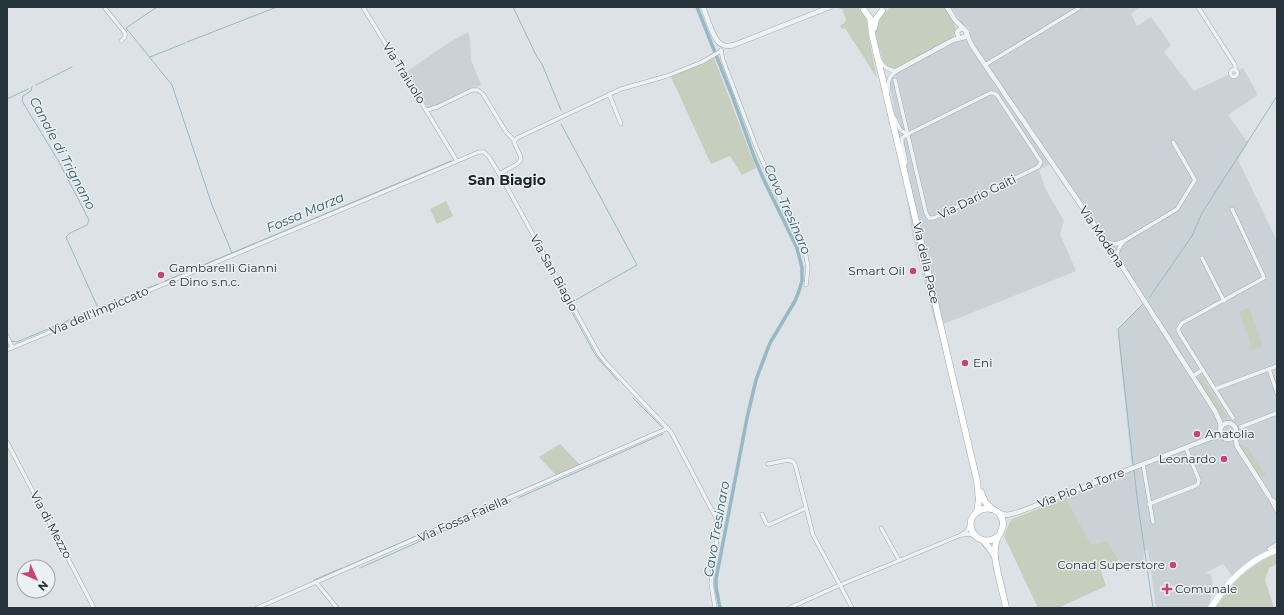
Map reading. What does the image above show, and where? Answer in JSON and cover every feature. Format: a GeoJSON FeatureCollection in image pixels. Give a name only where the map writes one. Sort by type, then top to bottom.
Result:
{"type":"FeatureCollection","features":[{"type":"Feature","properties":{"kind":"main road","name":"Via della Pace"},"geometry":{"type":"LineString","coordinates":[[863,8],[873,13],[884,9]]}},
{"type":"Feature","properties":{"kind":"main road","name":"Via della Pace"},"geometry":{"type":"LineString","coordinates":[[863,8],[870,18],[876,53],[977,481],[983,499],[995,511]]}},
{"type":"Feature","properties":{"kind":"main road","name":"Via della Pace"},"geometry":{"type":"LineString","coordinates":[[875,45],[874,21],[884,9]]}},
{"type":"Feature","properties":{"kind":"main road","name":"Via della Pace"},"geometry":{"type":"LineString","coordinates":[[977,481],[979,500],[977,512]]}},
{"type":"Feature","properties":{"kind":"main road"},"geometry":{"type":"LineString","coordinates":[[994,556],[996,542],[1002,529],[1002,517],[995,511],[984,508],[973,516],[971,523],[972,530],[985,542],[994,556],[1006,608]]}},
{"type":"Feature","properties":{"kind":"main road"},"geometry":{"type":"LineString","coordinates":[[979,538],[991,540],[998,536]]}},
{"type":"Feature","properties":{"kind":"main road"},"geometry":{"type":"LineString","coordinates":[[1211,608],[1230,581],[1259,556],[1277,545]]}},
{"type":"Feature","properties":{"kind":"main road"},"geometry":{"type":"LineString","coordinates":[[1253,561],[1277,550]]}},
{"type":"Feature","properties":{"kind":"street"},"geometry":{"type":"LineString","coordinates":[[104,7],[124,29],[125,36],[121,41]]}},
{"type":"Feature","properties":{"kind":"street","name":"Via Traiuolo"},"geometry":{"type":"LineString","coordinates":[[363,7],[427,110]]}},
{"type":"Feature","properties":{"kind":"street"},"geometry":{"type":"LineString","coordinates":[[703,7],[717,41],[726,46],[734,45],[830,7]]}},
{"type":"Feature","properties":{"kind":"street","name":"Via Modena"},"geometry":{"type":"LineString","coordinates":[[947,7],[955,20],[966,30],[971,44],[1111,249],[1214,411],[1220,422],[1221,429]]}},
{"type":"Feature","properties":{"kind":"street"},"geometry":{"type":"LineString","coordinates":[[1198,7],[1234,63],[1234,70]]}},
{"type":"Feature","properties":{"kind":"street"},"geometry":{"type":"LineString","coordinates":[[985,65],[1079,8]]}},
{"type":"Feature","properties":{"kind":"street","name":"Via Modena"},"geometry":{"type":"LineString","coordinates":[[955,20],[959,35],[971,44]]}},
{"type":"Feature","properties":{"kind":"street"},"geometry":{"type":"LineString","coordinates":[[888,101],[889,78],[896,70],[953,40],[959,35],[960,29],[963,28]]}},
{"type":"Feature","properties":{"kind":"street"},"geometry":{"type":"LineString","coordinates":[[959,35],[965,37],[967,34]]}},
{"type":"Feature","properties":{"kind":"street"},"geometry":{"type":"LineString","coordinates":[[722,45],[720,51],[757,149],[790,222],[805,251],[808,267],[806,285]]}},
{"type":"Feature","properties":{"kind":"street"},"geometry":{"type":"LineString","coordinates":[[514,140],[609,94],[628,86],[667,76],[702,62],[720,51]]}},
{"type":"Feature","properties":{"kind":"street"},"geometry":{"type":"LineString","coordinates":[[876,53],[883,66],[890,70],[896,70]]}},
{"type":"Feature","properties":{"kind":"street","name":"Via Dario Gaiti"},"geometry":{"type":"LineString","coordinates":[[895,80],[908,134],[926,213],[929,218],[934,218],[1039,166],[1041,162],[1040,158],[997,95],[990,93],[908,134],[902,138],[906,162],[903,167]]}},
{"type":"Feature","properties":{"kind":"street"},"geometry":{"type":"LineString","coordinates":[[457,161],[427,110],[437,107],[472,90],[478,90],[483,94],[508,135],[514,140],[514,144],[520,156],[521,160],[518,164],[499,174]]}},
{"type":"Feature","properties":{"kind":"street"},"geometry":{"type":"LineString","coordinates":[[609,94],[621,124]]}},
{"type":"Feature","properties":{"kind":"street","name":"Via Dario Gaiti"},"geometry":{"type":"LineString","coordinates":[[891,114],[897,120],[900,130],[908,134]]}},
{"type":"Feature","properties":{"kind":"street"},"geometry":{"type":"LineString","coordinates":[[1018,127],[1025,123]]}},
{"type":"Feature","properties":{"kind":"street"},"geometry":{"type":"LineString","coordinates":[[1111,249],[1116,244],[1124,241],[1177,209],[1195,180],[1173,142]]}},
{"type":"Feature","properties":{"kind":"street","name":"Via dell'Impiccato"},"geometry":{"type":"LineString","coordinates":[[7,350],[479,152],[484,152],[489,157],[499,174]]}},
{"type":"Feature","properties":{"kind":"street","name":"Via San Biagio"},"geometry":{"type":"LineString","coordinates":[[499,174],[598,354],[668,428],[676,439],[717,521],[718,535],[711,583],[715,608]]}},
{"type":"Feature","properties":{"kind":"street"},"geometry":{"type":"LineString","coordinates":[[1232,209],[1264,277],[1262,280],[1182,323],[1179,327],[1180,334],[1234,418]]}},
{"type":"Feature","properties":{"kind":"street"},"geometry":{"type":"LineString","coordinates":[[1116,258],[1119,248],[1124,241]]}},
{"type":"Feature","properties":{"kind":"street"},"geometry":{"type":"LineString","coordinates":[[1106,242],[1116,244]]}},
{"type":"Feature","properties":{"kind":"street"},"geometry":{"type":"LineString","coordinates":[[1111,249],[1119,248]]}},
{"type":"Feature","properties":{"kind":"street"},"geometry":{"type":"LineString","coordinates":[[1202,258],[1224,301]]}},
{"type":"Feature","properties":{"kind":"street"},"geometry":{"type":"LineString","coordinates":[[7,336],[12,347]]}},
{"type":"Feature","properties":{"kind":"street"},"geometry":{"type":"LineString","coordinates":[[1215,389],[1277,366]]}},
{"type":"Feature","properties":{"kind":"street"},"geometry":{"type":"LineString","coordinates":[[1269,369],[1277,393]]}},
{"type":"Feature","properties":{"kind":"street"},"geometry":{"type":"LineString","coordinates":[[1192,376],[1202,370]]}},
{"type":"Feature","properties":{"kind":"street","name":"Via Modena"},"geometry":{"type":"LineString","coordinates":[[1214,411],[1228,424]]}},
{"type":"Feature","properties":{"kind":"street"},"geometry":{"type":"LineString","coordinates":[[1228,439],[1241,427],[1277,413]]}},
{"type":"Feature","properties":{"kind":"street"},"geometry":{"type":"LineString","coordinates":[[1241,427],[1228,424],[1223,425],[1221,429],[1222,437],[1228,439],[1237,446],[1277,511]]}},
{"type":"Feature","properties":{"kind":"street"},"geometry":{"type":"LineString","coordinates":[[1234,426],[1237,446]]}},
{"type":"Feature","properties":{"kind":"street","name":"Via Fossa Faiella"},"geometry":{"type":"LineString","coordinates":[[257,608],[668,428]]}},
{"type":"Feature","properties":{"kind":"street","name":"Via Pio La Torre"},"geometry":{"type":"LineString","coordinates":[[1213,438],[1221,429]]}},
{"type":"Feature","properties":{"kind":"street","name":"Via Pio La Torre"},"geometry":{"type":"LineString","coordinates":[[1003,524],[1009,517],[1019,512],[1213,438],[1222,437]]}},
{"type":"Feature","properties":{"kind":"street","name":"Via di Mezzo"},"geometry":{"type":"LineString","coordinates":[[7,442],[94,608]]}},
{"type":"Feature","properties":{"kind":"street"},"geometry":{"type":"LineString","coordinates":[[1150,504],[1198,484],[1199,480],[1186,448]]}},
{"type":"Feature","properties":{"kind":"street"},"geometry":{"type":"LineString","coordinates":[[768,464],[788,460],[791,460],[794,463],[813,535],[852,608]]}},
{"type":"Feature","properties":{"kind":"street"},"geometry":{"type":"LineString","coordinates":[[1143,464],[1153,522]]}},
{"type":"Feature","properties":{"kind":"street"},"geometry":{"type":"LineString","coordinates":[[1269,496],[1277,506]]}},
{"type":"Feature","properties":{"kind":"street"},"geometry":{"type":"LineString","coordinates":[[762,514],[766,523],[769,525],[806,508]]}},
{"type":"Feature","properties":{"kind":"street","name":"Via Pio La Torre"},"geometry":{"type":"LineString","coordinates":[[995,511],[1007,515],[1019,512]]}},
{"type":"Feature","properties":{"kind":"street"},"geometry":{"type":"LineString","coordinates":[[961,535],[967,530],[971,523]]}},
{"type":"Feature","properties":{"kind":"street"},"geometry":{"type":"LineString","coordinates":[[881,528],[899,560]]}},
{"type":"Feature","properties":{"kind":"street"},"geometry":{"type":"LineString","coordinates":[[789,608],[840,585],[961,535],[969,534],[979,538]]}},
{"type":"Feature","properties":{"kind":"street"},"geometry":{"type":"LineString","coordinates":[[316,582],[337,608]]}},
{"type":"Feature","properties":{"kind":"shaded area"},"geometry":{"type":"Polygon","coordinates":[[[951,7],[1140,7],[1131,14],[1137,26],[1151,17],[1171,45],[1164,52],[1194,91],[1243,68],[1258,95],[1228,115],[1248,143],[1238,160],[1277,241],[1277,554],[1270,556],[1235,580],[1223,564],[1205,573],[1211,574],[1213,588],[1208,608],[1156,608],[1148,550],[1144,551],[1143,567],[1127,572],[1107,540],[1091,546],[1066,498],[1132,469],[1119,345],[1119,328],[1147,301],[1052,163],[1039,170],[1046,190],[1064,221],[1060,234],[1076,271],[936,327],[912,233],[890,83],[892,77],[898,72],[971,32],[968,27],[962,24],[951,7]]]}},
{"type":"Feature","properties":{"kind":"shaded area"},"geometry":{"type":"Polygon","coordinates":[[[468,32],[470,39],[471,60],[481,85],[428,108],[406,72],[450,42],[468,32]]]}},
{"type":"Feature","properties":{"kind":"green space"},"geometry":{"type":"Polygon","coordinates":[[[839,7],[858,7],[866,17],[877,78],[845,28],[842,29],[840,26],[846,19],[842,9],[839,7]]]}},
{"type":"Feature","properties":{"kind":"green space"},"geometry":{"type":"Polygon","coordinates":[[[890,7],[944,7],[954,22],[956,30],[955,34],[953,38],[898,68],[889,68],[885,64],[882,57],[876,30],[878,21],[890,7]]]}},
{"type":"Feature","properties":{"kind":"green space"},"geometry":{"type":"Polygon","coordinates":[[[714,58],[756,168],[742,175],[730,156],[711,164],[671,77],[714,58]]]}},
{"type":"Feature","properties":{"kind":"green space"},"geometry":{"type":"Polygon","coordinates":[[[446,201],[453,216],[437,224],[430,209],[446,201]]]}},
{"type":"Feature","properties":{"kind":"green space"},"geometry":{"type":"Polygon","coordinates":[[[1249,307],[1263,346],[1250,351],[1248,347],[1251,345],[1239,312],[1249,307]]]}},
{"type":"Feature","properties":{"kind":"green space"},"geometry":{"type":"Polygon","coordinates":[[[1201,375],[1205,377],[1202,378],[1227,417],[1223,419],[1198,381],[1198,378],[1201,375]]]}},
{"type":"Feature","properties":{"kind":"green space"},"geometry":{"type":"Polygon","coordinates":[[[1239,441],[1244,448],[1250,448],[1249,450],[1263,472],[1266,471],[1265,475],[1262,477],[1258,475],[1237,442],[1239,441]]]}},
{"type":"Feature","properties":{"kind":"green space"},"geometry":{"type":"Polygon","coordinates":[[[560,444],[580,465],[556,475],[539,457],[560,444]]]}},
{"type":"Feature","properties":{"kind":"green space"},"geometry":{"type":"Polygon","coordinates":[[[1066,498],[1091,545],[1107,540],[1119,560],[1101,571],[1106,586],[1058,608],[1038,608],[1004,536],[1012,519],[1066,498]]]}},
{"type":"Feature","properties":{"kind":"green space"},"geometry":{"type":"Polygon","coordinates":[[[1277,554],[1277,564],[1269,568],[1265,580],[1274,608],[1215,608],[1235,580],[1270,556],[1277,554]]]}},
{"type":"Feature","properties":{"kind":"waterway"},"geometry":{"type":"LineString","coordinates":[[157,7],[126,28],[172,85],[212,205],[232,253]]}},
{"type":"Feature","properties":{"kind":"waterway"},"geometry":{"type":"LineString","coordinates":[[187,42],[277,7]]}},
{"type":"Feature","properties":{"kind":"waterway"},"geometry":{"type":"LineString","coordinates":[[513,7],[537,57],[542,64],[561,110]]}},
{"type":"Feature","properties":{"kind":"waterway","name":"Cavo Tresinaro"},"geometry":{"type":"LineString","coordinates":[[697,7],[755,159],[797,248],[802,268],[802,281],[795,301],[770,343],[756,380],[747,418],[716,579],[720,608]]}},
{"type":"Feature","properties":{"kind":"waterway"},"geometry":{"type":"LineString","coordinates":[[150,57],[185,43]]}},
{"type":"Feature","properties":{"kind":"waterway"},"geometry":{"type":"LineString","coordinates":[[36,85],[72,67]]}},
{"type":"Feature","properties":{"kind":"waterway","name":"Canale di Trignano"},"geometry":{"type":"LineString","coordinates":[[32,87],[31,91],[23,96],[22,101],[59,162],[89,220],[87,225],[70,233],[66,237],[98,308]]}},
{"type":"Feature","properties":{"kind":"waterway"},"geometry":{"type":"LineString","coordinates":[[7,99],[28,89]]}},
{"type":"Feature","properties":{"kind":"waterway"},"geometry":{"type":"LineString","coordinates":[[1149,298],[1192,236],[1202,213],[1277,96]]}},
{"type":"Feature","properties":{"kind":"waterway"},"geometry":{"type":"LineString","coordinates":[[561,124],[637,265],[574,301]]}},
{"type":"Feature","properties":{"kind":"waterway","name":"Fossa Marza"},"geometry":{"type":"LineString","coordinates":[[165,281],[451,161]]}},
{"type":"Feature","properties":{"kind":"waterway","name":"Fossa Marza"},"geometry":{"type":"LineString","coordinates":[[11,341],[17,342],[158,284]]}},
{"type":"Feature","properties":{"kind":"waterway"},"geometry":{"type":"LineString","coordinates":[[1133,464],[1118,329],[1143,304]]}},
{"type":"Feature","properties":{"kind":"waterway"},"geometry":{"type":"LineString","coordinates":[[569,307],[596,356],[618,381]]}},
{"type":"Feature","properties":{"kind":"waterway"},"geometry":{"type":"LineString","coordinates":[[633,398],[662,427]]}},
{"type":"Feature","properties":{"kind":"waterway"},"geometry":{"type":"LineString","coordinates":[[518,498],[663,434]]}},
{"type":"Feature","properties":{"kind":"waterway"},"geometry":{"type":"LineString","coordinates":[[1134,470],[1153,608]]}},
{"type":"Feature","properties":{"kind":"waterway"},"geometry":{"type":"LineString","coordinates":[[433,529],[516,493]]}},
{"type":"Feature","properties":{"kind":"waterway"},"geometry":{"type":"LineString","coordinates":[[360,568],[511,501]]}},
{"type":"Feature","properties":{"kind":"waterway"},"geometry":{"type":"LineString","coordinates":[[345,567],[430,530]]}},
{"type":"Feature","properties":{"kind":"waterway"},"geometry":{"type":"LineString","coordinates":[[314,580],[342,568]]}},
{"type":"Feature","properties":{"kind":"place","name":"Smart Oil"},"geometry":{"type":"Point","coordinates":[913,271]}},
{"type":"Feature","properties":{"kind":"place","name":"Gambarelli Gianni e Dino s.n.c."},"geometry":{"type":"Point","coordinates":[161,275]}},
{"type":"Feature","properties":{"kind":"place","name":"Eni"},"geometry":{"type":"Point","coordinates":[965,363]}},
{"type":"Feature","properties":{"kind":"place","name":"Anatolia"},"geometry":{"type":"Point","coordinates":[1197,434]}},
{"type":"Feature","properties":{"kind":"place","name":"Leonardo"},"geometry":{"type":"Point","coordinates":[1224,459]}},
{"type":"Feature","properties":{"kind":"place","name":"Conad Superstore"},"geometry":{"type":"Point","coordinates":[1173,565]}},
{"type":"Feature","properties":{"kind":"place","name":"Comunale"},"geometry":{"type":"Point","coordinates":[1167,589]}},
{"type":"Feature","properties":{"kind":"district","name":"San Biagio"},"geometry":{"type":"Point","coordinates":[507,180]}}]}
